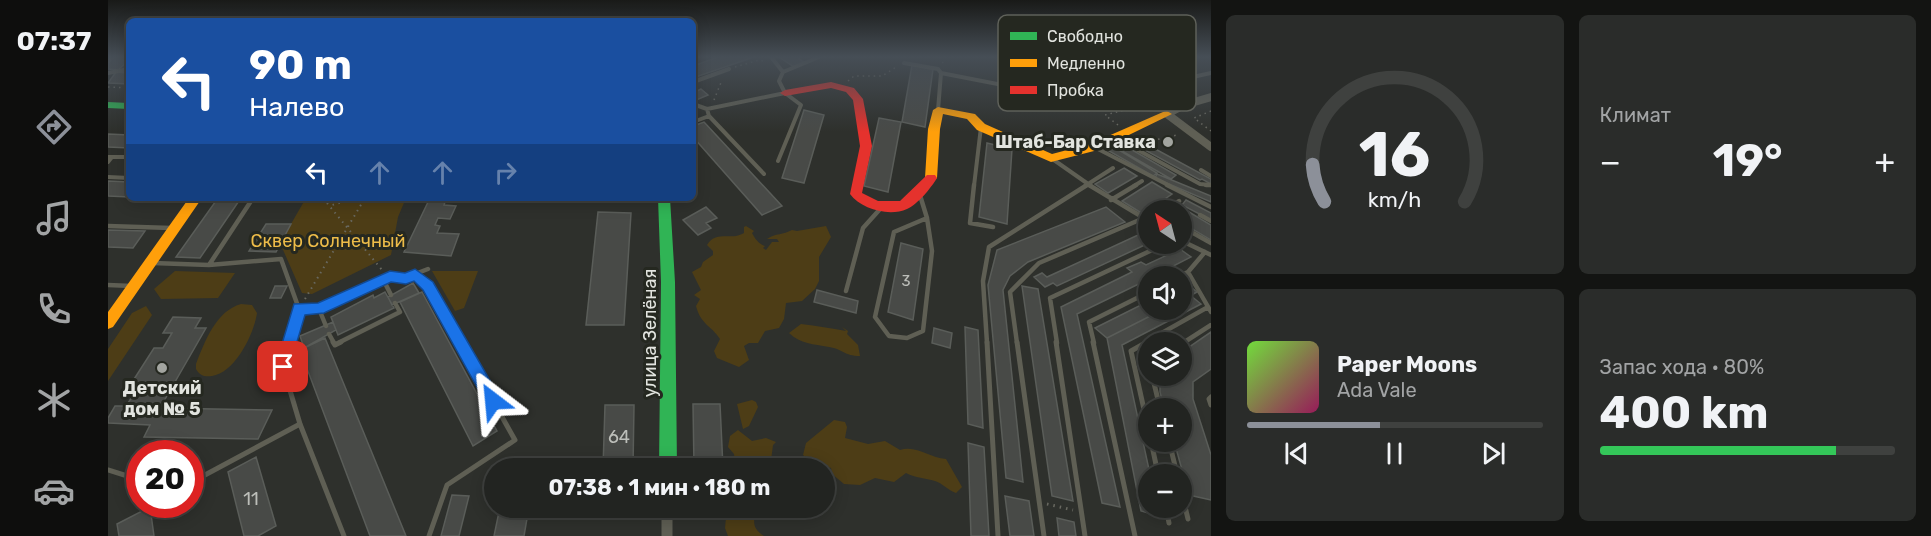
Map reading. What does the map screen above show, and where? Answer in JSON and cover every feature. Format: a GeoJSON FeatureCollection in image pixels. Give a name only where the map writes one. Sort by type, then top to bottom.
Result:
{"type":"FeatureCollection","features":[{"type":"Feature","properties":{"kind":"street"},"geometry":{"type":"LineString","coordinates":[[785,93],[831,85],[842,86],[850,90],[858,99],[865,129],[866,146],[856,194],[867,204],[881,208],[904,205],[918,189],[928,184],[933,175],[934,129],[938,110],[970,116],[981,128],[1051,158],[1074,154],[1094,147],[1173,111]]}},
{"type":"Feature","properties":{"kind":"street"},"geometry":{"type":"LineString","coordinates":[[1196,102],[1211,98]]}},
{"type":"Feature","properties":{"kind":"street"},"geometry":{"type":"LineString","coordinates":[[108,105],[126,106]]}},
{"type":"Feature","properties":{"kind":"street"},"geometry":{"type":"LineString","coordinates":[[1167,114],[1211,147]]}},
{"type":"Feature","properties":{"kind":"street"},"geometry":{"type":"LineString","coordinates":[[108,323],[194,201]]}},
{"type":"Feature","properties":{"kind":"street","name":"улица Зелёная"},"geometry":{"type":"LineString","coordinates":[[664,201],[668,282],[668,458]]}},
{"type":"Feature","properties":{"kind":"street"},"geometry":{"type":"LineString","coordinates":[[667,518],[667,536]]}},
{"type":"Feature","properties":{"kind":"lane"},"geometry":{"type":"LineString","coordinates":[[778,161],[801,105],[785,93],[780,82]]}},
{"type":"Feature","properties":{"kind":"lane"},"geometry":{"type":"LineString","coordinates":[[938,110],[940,82]]}},
{"type":"Feature","properties":{"kind":"lane"},"geometry":{"type":"LineString","coordinates":[[696,105],[707,109],[785,93]]}},
{"type":"Feature","properties":{"kind":"lane"},"geometry":{"type":"LineString","coordinates":[[707,109],[709,116],[764,174]]}},
{"type":"Feature","properties":{"kind":"lane"},"geometry":{"type":"LineString","coordinates":[[696,121],[709,116]]}},
{"type":"Feature","properties":{"kind":"lane"},"geometry":{"type":"LineString","coordinates":[[981,128],[970,223],[993,227]]}},
{"type":"Feature","properties":{"kind":"lane"},"geometry":{"type":"LineString","coordinates":[[1114,138],[1200,184],[1211,185]]}},
{"type":"Feature","properties":{"kind":"lane"},"geometry":{"type":"LineString","coordinates":[[1094,147],[1211,207]]}},
{"type":"Feature","properties":{"kind":"lane"},"geometry":{"type":"LineString","coordinates":[[108,162],[110,157],[126,157]]}},
{"type":"Feature","properties":{"kind":"lane"},"geometry":{"type":"LineString","coordinates":[[1051,158],[1111,200],[1138,215]]}},
{"type":"Feature","properties":{"kind":"lane"},"geometry":{"type":"LineString","coordinates":[[998,536],[983,281],[988,247],[1113,168]]}},
{"type":"Feature","properties":{"kind":"lane"},"geometry":{"type":"LineString","coordinates":[[1201,170],[1211,176]]}},
{"type":"Feature","properties":{"kind":"lane"},"geometry":{"type":"LineString","coordinates":[[108,177],[126,178]]}},
{"type":"Feature","properties":{"kind":"lane"},"geometry":{"type":"LineString","coordinates":[[1111,200],[1142,181]]}},
{"type":"Feature","properties":{"kind":"lane"},"geometry":{"type":"LineString","coordinates":[[918,189],[927,218],[932,250],[923,332],[907,338],[889,336],[875,317],[894,232],[927,218]]}},
{"type":"Feature","properties":{"kind":"lane"},"geometry":{"type":"LineString","coordinates":[[209,265],[251,201]]}},
{"type":"Feature","properties":{"kind":"lane"},"geometry":{"type":"LineString","coordinates":[[846,291],[863,228],[881,208]]}},
{"type":"Feature","properties":{"kind":"lane"},"geometry":{"type":"LineString","coordinates":[[1200,215],[1211,221]]}},
{"type":"Feature","properties":{"kind":"lane"},"geometry":{"type":"LineString","coordinates":[[1044,536],[1010,292],[1039,263],[1138,224]]}},
{"type":"Feature","properties":{"kind":"lane"},"geometry":{"type":"LineString","coordinates":[[108,226],[175,228]]}},
{"type":"Feature","properties":{"kind":"lane"},"geometry":{"type":"LineString","coordinates":[[1192,232],[1211,243]]}},
{"type":"Feature","properties":{"kind":"lane"},"geometry":{"type":"LineString","coordinates":[[1192,246],[1208,254],[1192,268]]}},
{"type":"Feature","properties":{"kind":"lane"},"geometry":{"type":"LineString","coordinates":[[1085,536],[1050,298],[1144,254]]}},
{"type":"Feature","properties":{"kind":"lane"},"geometry":{"type":"LineString","coordinates":[[150,263],[209,265],[281,259],[299,309],[283,367],[300,424],[344,536]]}},
{"type":"Feature","properties":{"kind":"lane"},"geometry":{"type":"LineString","coordinates":[[299,309],[319,309],[390,276],[406,278],[428,269]]}},
{"type":"Feature","properties":{"kind":"lane"},"geometry":{"type":"LineString","coordinates":[[415,274],[428,286],[515,440],[447,485],[429,536]]}},
{"type":"Feature","properties":{"kind":"lane"},"geometry":{"type":"LineString","coordinates":[[382,279],[391,295]]}},
{"type":"Feature","properties":{"kind":"lane"},"geometry":{"type":"LineString","coordinates":[[1141,398],[1131,351],[1209,309],[1192,279]]}},
{"type":"Feature","properties":{"kind":"lane"},"geometry":{"type":"LineString","coordinates":[[108,285],[134,286]]}},
{"type":"Feature","properties":{"kind":"lane"},"geometry":{"type":"LineString","coordinates":[[1135,536],[1089,322],[1138,298]]}},
{"type":"Feature","properties":{"kind":"lane"},"geometry":{"type":"LineString","coordinates":[[329,334],[335,345],[400,312],[395,303]]}},
{"type":"Feature","properties":{"kind":"lane"},"geometry":{"type":"LineString","coordinates":[[319,309],[326,326]]}},
{"type":"Feature","properties":{"kind":"lane"},"geometry":{"type":"LineString","coordinates":[[1192,337],[1211,325]]}},
{"type":"Feature","properties":{"kind":"lane"},"geometry":{"type":"LineString","coordinates":[[1211,397],[1209,399],[1211,405]]}},
{"type":"Feature","properties":{"kind":"lane"},"geometry":{"type":"LineString","coordinates":[[204,475],[300,424]]}},
{"type":"Feature","properties":{"kind":"lane"},"geometry":{"type":"LineString","coordinates":[[108,470],[126,476]]}},
{"type":"Feature","properties":{"kind":"lane"},"geometry":{"type":"LineString","coordinates":[[1168,518],[1169,523]]}},
{"type":"Feature","properties":{"kind":"path"},"geometry":{"type":"LineString","coordinates":[[715,95],[722,82]]}},
{"type":"Feature","properties":{"kind":"path"},"geometry":{"type":"LineString","coordinates":[[842,86],[847,82]]}},
{"type":"Feature","properties":{"kind":"path"},"geometry":{"type":"LineString","coordinates":[[108,87],[126,88]]}},
{"type":"Feature","properties":{"kind":"path"},"geometry":{"type":"LineString","coordinates":[[1121,111],[1105,115],[1142,143],[1179,134]]}},
{"type":"Feature","properties":{"kind":"path"},"geometry":{"type":"LineString","coordinates":[[1211,111],[1194,118],[1211,131]]}},
{"type":"Feature","properties":{"kind":"path"},"geometry":{"type":"LineString","coordinates":[[327,203],[332,205],[349,201]]}},
{"type":"Feature","properties":{"kind":"path"},"geometry":{"type":"LineString","coordinates":[[299,309],[363,201]]}},
{"type":"Feature","properties":{"kind":"path"},"geometry":{"type":"LineString","coordinates":[[327,203],[377,265]]}},
{"type":"Feature","properties":{"kind":"path"},"geometry":{"type":"LineString","coordinates":[[1039,502],[1082,512]]}},
{"type":"Feature","properties":{"kind":"green space","name":"Сквер Солнечный"},"geometry":{"type":"Polygon","coordinates":[[[304,201],[405,201],[398,217],[391,255],[312,294],[302,293],[280,243],[304,201]]]}},
{"type":"Feature","properties":{"kind":"green space"},"geometry":{"type":"Polygon","coordinates":[[[746,226],[754,231],[752,233],[754,237],[765,246],[763,248],[766,250],[772,242],[779,242],[777,239],[767,239],[792,230],[826,226],[831,237],[819,257],[819,281],[815,289],[802,301],[786,303],[784,319],[779,328],[765,331],[758,343],[749,343],[744,346],[749,360],[739,367],[717,358],[714,351],[720,339],[703,321],[698,312],[696,306],[700,299],[694,295],[701,290],[692,272],[713,255],[713,251],[707,245],[711,241],[719,237],[744,233],[746,226]]]}},
{"type":"Feature","properties":{"kind":"green space"},"geometry":{"type":"Polygon","coordinates":[[[175,271],[235,273],[218,298],[161,299],[154,289],[175,271]]]}},
{"type":"Feature","properties":{"kind":"green space"},"geometry":{"type":"Polygon","coordinates":[[[432,271],[478,271],[464,308],[455,311],[432,271]]]}},
{"type":"Feature","properties":{"kind":"green space"},"geometry":{"type":"Polygon","coordinates":[[[241,304],[252,305],[257,313],[248,341],[228,368],[209,376],[201,375],[196,369],[196,364],[212,328],[225,313],[241,304]]]}},
{"type":"Feature","properties":{"kind":"green space"},"geometry":{"type":"Polygon","coordinates":[[[146,306],[152,315],[108,381],[108,349],[132,313],[146,306]]]}},
{"type":"Feature","properties":{"kind":"green space"},"geometry":{"type":"Polygon","coordinates":[[[801,324],[846,331],[842,327],[848,331],[847,334],[858,345],[860,356],[812,344],[789,333],[801,324]]]}},
{"type":"Feature","properties":{"kind":"green space"},"geometry":{"type":"Polygon","coordinates":[[[752,400],[758,407],[749,426],[743,429],[737,404],[752,400]]]}},
{"type":"Feature","properties":{"kind":"green space"},"geometry":{"type":"Polygon","coordinates":[[[834,420],[845,422],[847,427],[845,438],[868,444],[885,441],[900,450],[918,450],[946,459],[962,487],[956,493],[938,482],[906,473],[894,482],[875,478],[860,485],[844,484],[835,476],[835,458],[807,458],[803,455],[806,443],[834,420]]]}},
{"type":"Feature","properties":{"kind":"green space"},"geometry":{"type":"Polygon","coordinates":[[[738,430],[752,441],[766,438],[776,442],[773,445],[771,458],[735,458],[728,447],[730,436],[738,430]]]}},
{"type":"Feature","properties":{"kind":"green space"},"geometry":{"type":"Polygon","coordinates":[[[726,518],[754,518],[756,529],[764,536],[728,536],[725,528],[726,518]]]}},
{"type":"Feature","properties":{"kind":"building"},"geometry":{"type":"Polygon","coordinates":[[[109,82],[126,82],[126,84],[109,82]]]}},
{"type":"Feature","properties":{"kind":"building"},"geometry":{"type":"Polygon","coordinates":[[[909,82],[931,82],[925,127],[902,122],[909,82]]]}},
{"type":"Feature","properties":{"kind":"building"},"geometry":{"type":"Polygon","coordinates":[[[701,89],[708,95],[696,100],[696,92],[701,89]]]}},
{"type":"Feature","properties":{"kind":"building"},"geometry":{"type":"Polygon","coordinates":[[[804,110],[824,115],[804,183],[782,178],[804,110]]]}},
{"type":"Feature","properties":{"kind":"building"},"geometry":{"type":"Polygon","coordinates":[[[879,118],[901,122],[888,192],[864,186],[879,118]]]}},
{"type":"Feature","properties":{"kind":"building"},"geometry":{"type":"Polygon","coordinates":[[[704,122],[782,206],[762,215],[696,140],[696,125],[704,122]]]}},
{"type":"Feature","properties":{"kind":"building"},"geometry":{"type":"Polygon","coordinates":[[[108,134],[126,135],[126,148],[108,147],[108,134]]]}},
{"type":"Feature","properties":{"kind":"building"},"geometry":{"type":"Polygon","coordinates":[[[987,143],[1012,149],[1007,224],[979,217],[987,143]]]}},
{"type":"Feature","properties":{"kind":"building"},"geometry":{"type":"Polygon","coordinates":[[[1120,143],[1176,175],[1171,179],[1115,147],[1120,143]]]}},
{"type":"Feature","properties":{"kind":"building"},"geometry":{"type":"Polygon","coordinates":[[[1146,144],[1211,179],[1211,184],[1141,148],[1146,144]]]}},
{"type":"Feature","properties":{"kind":"building"},"geometry":{"type":"Polygon","coordinates":[[[1114,147],[1157,173],[1153,176],[1109,151],[1114,147]]]}},
{"type":"Feature","properties":{"kind":"building"},"geometry":{"type":"Polygon","coordinates":[[[1124,168],[1137,176],[1108,193],[1095,184],[1124,168]]]}},
{"type":"Feature","properties":{"kind":"building"},"geometry":{"type":"Polygon","coordinates":[[[1157,174],[1211,196],[1211,202],[1155,178],[1157,174]]]}},
{"type":"Feature","properties":{"kind":"building"},"geometry":{"type":"Polygon","coordinates":[[[108,181],[126,182],[126,197],[108,196],[108,181]]]}},
{"type":"Feature","properties":{"kind":"building"},"geometry":{"type":"Polygon","coordinates":[[[1152,182],[1172,194],[1163,200],[1138,200],[1138,211],[1122,201],[1152,182]]]}},
{"type":"Feature","properties":{"kind":"building"},"geometry":{"type":"Polygon","coordinates":[[[216,201],[239,201],[200,258],[176,257],[216,201]]]}},
{"type":"Feature","properties":{"kind":"building"},"geometry":{"type":"Polygon","coordinates":[[[429,201],[445,201],[444,205],[456,206],[450,219],[438,218],[435,225],[440,226],[437,233],[459,234],[451,256],[404,252],[429,201]]]}},
{"type":"Feature","properties":{"kind":"building"},"geometry":{"type":"Polygon","coordinates":[[[1192,203],[1211,213],[1211,220],[1192,210],[1192,203]]]}},
{"type":"Feature","properties":{"kind":"building"},"geometry":{"type":"Polygon","coordinates":[[[706,207],[717,218],[706,223],[711,228],[698,235],[683,220],[706,207]]]}},
{"type":"Feature","properties":{"kind":"building"},"geometry":{"type":"Polygon","coordinates":[[[1106,207],[1125,222],[1028,262],[1010,276],[1003,290],[1023,482],[1006,478],[988,285],[997,250],[1106,207]]]}},
{"type":"Feature","properties":{"kind":"building"},"geometry":{"type":"Polygon","coordinates":[[[598,212],[631,213],[624,325],[586,325],[598,212]]]}},
{"type":"Feature","properties":{"kind":"building"},"geometry":{"type":"Polygon","coordinates":[[[1192,214],[1211,225],[1211,240],[1192,229],[1192,214]]]}},
{"type":"Feature","properties":{"kind":"building"},"geometry":{"type":"Polygon","coordinates":[[[266,224],[291,224],[276,252],[249,251],[266,224]]]}},
{"type":"Feature","properties":{"kind":"building"},"geometry":{"type":"Polygon","coordinates":[[[108,230],[145,231],[133,248],[108,247],[108,230]]]}},
{"type":"Feature","properties":{"kind":"building"},"geometry":{"type":"Polygon","coordinates":[[[1138,235],[1138,248],[1057,286],[1053,283],[1045,287],[1034,277],[1042,273],[1047,277],[1138,235]]]}},
{"type":"Feature","properties":{"kind":"building"},"geometry":{"type":"Polygon","coordinates":[[[901,243],[923,249],[913,320],[888,312],[901,243]]]}},
{"type":"Feature","properties":{"kind":"building"},"geometry":{"type":"Polygon","coordinates":[[[1169,254],[1187,254],[1191,257],[1173,266],[1138,266],[1138,284],[1077,314],[1120,507],[1102,503],[1061,307],[1132,272],[1127,268],[1141,262],[1146,265],[1169,254]]]}},
{"type":"Feature","properties":{"kind":"building"},"geometry":{"type":"Polygon","coordinates":[[[413,283],[419,293],[392,305],[388,297],[413,283]]]}},
{"type":"Feature","properties":{"kind":"building"},"geometry":{"type":"Polygon","coordinates":[[[275,286],[287,286],[281,298],[270,298],[275,286]]]}},
{"type":"Feature","properties":{"kind":"building"},"geometry":{"type":"Polygon","coordinates":[[[1022,286],[1038,289],[1073,501],[1052,496],[1022,286]]]}},
{"type":"Feature","properties":{"kind":"building"},"geometry":{"type":"Polygon","coordinates":[[[817,290],[858,301],[856,313],[814,302],[817,290]]]}},
{"type":"Feature","properties":{"kind":"building"},"geometry":{"type":"Polygon","coordinates":[[[385,292],[394,308],[338,335],[331,317],[373,295],[374,298],[385,292]]]}},
{"type":"Feature","properties":{"kind":"building"},"geometry":{"type":"Polygon","coordinates":[[[422,292],[497,431],[473,446],[400,302],[422,292]]]}},
{"type":"Feature","properties":{"kind":"building"},"geometry":{"type":"Polygon","coordinates":[[[1192,297],[1201,304],[1192,309],[1192,297]]]}},
{"type":"Feature","properties":{"kind":"building"},"geometry":{"type":"Polygon","coordinates":[[[1138,306],[1138,320],[1142,320],[1107,338],[1095,328],[1138,306]]]}},
{"type":"Feature","properties":{"kind":"building","name":"Детский дом № 5"},"geometry":{"type":"Polygon","coordinates":[[[173,317],[201,318],[195,328],[206,328],[160,408],[272,410],[258,439],[144,437],[150,425],[108,423],[108,418],[115,406],[126,406],[138,388],[129,387],[154,348],[163,348],[172,333],[163,333],[173,317]]]}},
{"type":"Feature","properties":{"kind":"building"},"geometry":{"type":"Polygon","coordinates":[[[1142,320],[1170,320],[1147,332],[1138,332],[1138,337],[1122,345],[1138,419],[1138,452],[1145,452],[1148,464],[1138,464],[1138,496],[1107,338],[1142,320]]]}},
{"type":"Feature","properties":{"kind":"building"},"geometry":{"type":"Polygon","coordinates":[[[333,322],[336,330],[304,348],[300,336],[333,322]]]}},
{"type":"Feature","properties":{"kind":"building"},"geometry":{"type":"Polygon","coordinates":[[[965,327],[978,330],[983,428],[968,424],[965,327]]]}},
{"type":"Feature","properties":{"kind":"building"},"geometry":{"type":"Polygon","coordinates":[[[934,328],[952,333],[950,348],[932,343],[934,328]]]}},
{"type":"Feature","properties":{"kind":"building"},"geometry":{"type":"Polygon","coordinates":[[[1211,332],[1211,369],[1193,382],[1193,399],[1211,455],[1211,500],[1192,496],[1192,464],[1180,464],[1177,452],[1192,452],[1192,398],[1162,398],[1160,392],[1160,386],[1192,386],[1192,345],[1211,332]]]}},
{"type":"Feature","properties":{"kind":"building"},"geometry":{"type":"Polygon","coordinates":[[[325,338],[406,536],[370,536],[300,350],[325,338]]]}},
{"type":"Feature","properties":{"kind":"building"},"geometry":{"type":"Polygon","coordinates":[[[693,404],[720,404],[723,458],[694,458],[693,404]]]}},
{"type":"Feature","properties":{"kind":"building"},"geometry":{"type":"Polygon","coordinates":[[[605,405],[634,405],[633,458],[603,458],[605,405]]]}},
{"type":"Feature","properties":{"kind":"building"},"geometry":{"type":"Polygon","coordinates":[[[968,443],[984,447],[989,536],[971,536],[968,443]]]}},
{"type":"Feature","properties":{"kind":"building"},"geometry":{"type":"Polygon","coordinates":[[[256,457],[276,526],[258,536],[244,536],[228,472],[256,457]]]}},
{"type":"Feature","properties":{"kind":"building"},"geometry":{"type":"Polygon","coordinates":[[[452,495],[469,496],[459,536],[441,536],[452,495]]]}},
{"type":"Feature","properties":{"kind":"building"},"geometry":{"type":"Polygon","coordinates":[[[1005,496],[1029,501],[1034,536],[1010,536],[1005,496]]]}},
{"type":"Feature","properties":{"kind":"building"},"geometry":{"type":"Polygon","coordinates":[[[129,518],[152,518],[154,536],[119,536],[117,524],[129,518]]]}},
{"type":"Feature","properties":{"kind":"building"},"geometry":{"type":"Polygon","coordinates":[[[498,518],[527,518],[524,536],[494,536],[498,518]]]}},
{"type":"Feature","properties":{"kind":"building"},"geometry":{"type":"Polygon","coordinates":[[[1057,518],[1074,522],[1076,536],[1059,536],[1057,518]]]}},
{"type":"Feature","properties":{"kind":"traffic: fast"},"geometry":{"type":"LineString","coordinates":[[108,105],[126,106]]}},
{"type":"Feature","properties":{"kind":"traffic: fast"},"geometry":{"type":"LineString","coordinates":[[664,201],[668,282],[668,458]]}},
{"type":"Feature","properties":{"kind":"traffic: slow"},"geometry":{"type":"LineString","coordinates":[[931,178],[934,129],[938,110],[971,116],[981,127],[1051,158],[1094,147],[1167,114]]}},
{"type":"Feature","properties":{"kind":"traffic: slow"},"geometry":{"type":"LineString","coordinates":[[108,323],[194,201]]}},
{"type":"Feature","properties":{"kind":"traffic: jam"},"geometry":{"type":"LineString","coordinates":[[785,93],[831,85],[850,90],[858,99],[866,146],[856,194],[867,202],[884,207],[904,205],[931,178]]}},
{"type":"Feature","properties":{"kind":"place","name":"Штаб-Бар Ставка"},"geometry":{"type":"Point","coordinates":[1168,142]}},
{"type":"Feature","properties":{"kind":"place","name":"Детский дом № 5"},"geometry":{"type":"Point","coordinates":[162,368]}},
{"type":"Feature","properties":{"kind":"route"},"geometry":{"type":"LineString","coordinates":[[283,367],[299,309],[319,309],[390,276],[406,278],[415,274],[428,286],[493,401]]}}]}
